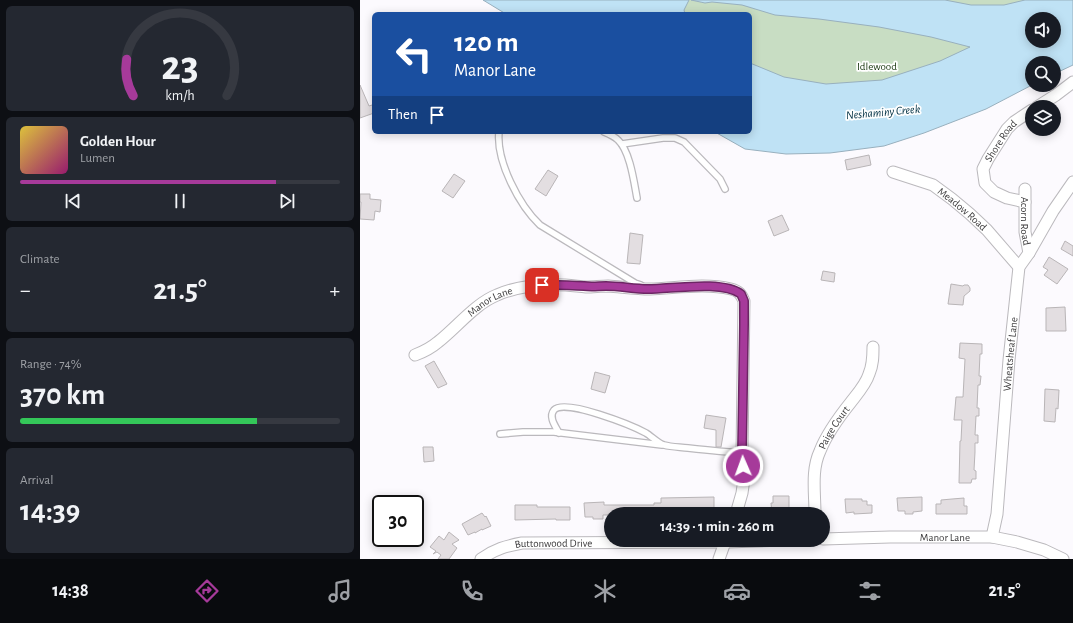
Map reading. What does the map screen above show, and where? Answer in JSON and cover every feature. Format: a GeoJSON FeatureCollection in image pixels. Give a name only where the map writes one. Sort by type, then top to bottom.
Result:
{"type":"FeatureCollection","features":[{"type":"Feature","properties":{"kind":"street"},"geometry":{"type":"LineString","coordinates":[[1048,100],[1073,82]]}},
{"type":"Feature","properties":{"kind":"street","name":"Shore Road"},"geometry":{"type":"LineString","coordinates":[[1025,115],[1007,129],[982,169],[985,183],[994,192],[1007,198],[1025,202]]}},
{"type":"Feature","properties":{"kind":"street","name":"Meadow Road"},"geometry":{"type":"LineString","coordinates":[[893,172],[933,186],[952,199],[987,230],[1019,267]]}},
{"type":"Feature","properties":{"kind":"street","name":"Wheatsheaf Lane"},"geometry":{"type":"LineString","coordinates":[[992,537],[996,514],[1009,360],[1019,267],[1029,253],[1053,211],[1072,185]]}},
{"type":"Feature","properties":{"kind":"street","name":"Acorn Road"},"geometry":{"type":"LineString","coordinates":[[1025,189],[1025,232],[1029,253]]}},
{"type":"Feature","properties":{"kind":"street","name":"Manor Lane"},"geometry":{"type":"LineString","coordinates":[[414,355],[438,343],[485,301],[504,292],[551,284],[649,289],[687,286],[713,286],[732,289],[741,294],[744,301],[742,453],[744,479],[738,507]]}},
{"type":"Feature","properties":{"kind":"street","name":"Paige Court"},"geometry":{"type":"LineString","coordinates":[[815,507],[814,479],[820,451],[842,413],[861,389],[869,376],[874,347]]}},
{"type":"Feature","properties":{"kind":"street","name":"Manor Lane"},"geometry":{"type":"LineString","coordinates":[[830,539],[992,537],[1044,550],[1063,559]]}},
{"type":"Feature","properties":{"kind":"street","name":"Buttonwood Drive"},"geometry":{"type":"LineString","coordinates":[[481,559],[506,546],[522,543],[604,542]]}},
{"type":"Feature","properties":{"kind":"street"},"geometry":{"type":"LineString","coordinates":[[720,559],[725,547]]}},
{"type":"Feature","properties":{"kind":"lane"},"geometry":{"type":"LineString","coordinates":[[499,134],[500,150],[514,190],[524,207],[533,218],[540,224],[635,283],[649,289]]}},
{"type":"Feature","properties":{"kind":"lane"},"geometry":{"type":"LineString","coordinates":[[609,134],[622,144],[630,165],[637,198]]}},
{"type":"Feature","properties":{"kind":"lane"},"geometry":{"type":"LineString","coordinates":[[622,144],[663,138],[675,138],[684,142],[697,154],[720,179],[725,189]]}},
{"type":"Feature","properties":{"kind":"lane"},"geometry":{"type":"LineString","coordinates":[[559,433],[553,422],[552,413],[559,407],[564,407],[583,410],[629,425],[646,433],[663,445]]}},
{"type":"Feature","properties":{"kind":"lane"},"geometry":{"type":"LineString","coordinates":[[500,434],[523,432],[559,433],[742,453]]}},
{"type":"Feature","properties":{"kind":"green space","name":"Idlewood"},"geometry":{"type":"Polygon","coordinates":[[[546,0],[1073,0],[1073,52],[1058,56],[1025,56],[1025,65],[752,124],[752,12],[561,12],[546,0]]]}},
{"type":"Feature","properties":{"kind":"water"},"geometry":{"type":"Polygon","coordinates":[[[483,0],[689,0],[684,12],[503,12],[483,0]]]}},
{"type":"Feature","properties":{"kind":"water","name":"Idlewood"},"geometry":{"type":"Polygon","coordinates":[[[691,0],[945,0],[971,5],[1004,5],[1025,0],[1073,0],[1073,65],[1061,71],[1061,56],[1025,56],[1025,89],[986,109],[924,133],[884,146],[830,153],[786,154],[745,149],[719,134],[752,134],[752,64],[784,77],[826,84],[882,80],[940,61],[970,47],[931,37],[879,27],[775,15],[742,5],[712,2],[705,3],[691,0]]]}},
{"type":"Feature","properties":{"kind":"building"},"geometry":{"type":"Polygon","coordinates":[[[360,85],[369,106],[372,105],[372,114],[360,118],[360,85]]]}},
{"type":"Feature","properties":{"kind":"building"},"geometry":{"type":"Polygon","coordinates":[[[869,155],[871,165],[847,170],[845,160],[869,155]]]}},
{"type":"Feature","properties":{"kind":"building"},"geometry":{"type":"Polygon","coordinates":[[[548,170],[558,176],[546,196],[535,189],[548,170]]]}},
{"type":"Feature","properties":{"kind":"building"},"geometry":{"type":"Polygon","coordinates":[[[454,174],[465,181],[453,198],[442,191],[454,174]]]}},
{"type":"Feature","properties":{"kind":"building"},"geometry":{"type":"Polygon","coordinates":[[[360,194],[370,194],[370,199],[381,200],[380,212],[375,211],[374,220],[360,219],[360,194]]]}},
{"type":"Feature","properties":{"kind":"building"},"geometry":{"type":"Polygon","coordinates":[[[782,215],[789,230],[774,236],[768,221],[782,215]]]}},
{"type":"Feature","properties":{"kind":"building"},"geometry":{"type":"Polygon","coordinates":[[[630,233],[643,235],[640,264],[627,263],[630,233]]]}},
{"type":"Feature","properties":{"kind":"building"},"geometry":{"type":"Polygon","coordinates":[[[1065,241],[1073,246],[1073,256],[1061,249],[1065,241]]]}},
{"type":"Feature","properties":{"kind":"building"},"geometry":{"type":"Polygon","coordinates":[[[1049,257],[1068,269],[1057,284],[1044,275],[1048,270],[1043,267],[1049,257]]]}},
{"type":"Feature","properties":{"kind":"building"},"geometry":{"type":"Polygon","coordinates":[[[823,271],[835,273],[834,282],[821,280],[823,271]]]}},
{"type":"Feature","properties":{"kind":"building"},"geometry":{"type":"Polygon","coordinates":[[[951,284],[963,286],[968,285],[970,288],[970,291],[964,296],[963,305],[948,304],[951,284]]]}},
{"type":"Feature","properties":{"kind":"building"},"geometry":{"type":"Polygon","coordinates":[[[1065,307],[1066,331],[1046,331],[1046,308],[1065,307]]]}},
{"type":"Feature","properties":{"kind":"building"},"geometry":{"type":"Polygon","coordinates":[[[960,343],[982,344],[979,376],[981,376],[980,385],[978,385],[977,408],[979,408],[979,416],[976,416],[975,435],[978,435],[978,443],[975,443],[974,470],[976,471],[976,479],[972,479],[971,483],[959,483],[962,420],[954,420],[956,397],[963,397],[965,359],[959,358],[960,343]]]}},
{"type":"Feature","properties":{"kind":"building"},"geometry":{"type":"Polygon","coordinates":[[[434,361],[447,384],[438,388],[425,366],[434,361]]]}},
{"type":"Feature","properties":{"kind":"building"},"geometry":{"type":"Polygon","coordinates":[[[595,372],[610,376],[605,393],[591,389],[595,372]]]}},
{"type":"Feature","properties":{"kind":"building"},"geometry":{"type":"Polygon","coordinates":[[[1045,389],[1059,390],[1058,409],[1056,408],[1055,422],[1044,421],[1045,389]]]}},
{"type":"Feature","properties":{"kind":"building"},"geometry":{"type":"Polygon","coordinates":[[[706,415],[726,418],[721,447],[716,447],[716,430],[704,428],[706,415]]]}},
{"type":"Feature","properties":{"kind":"building"},"geometry":{"type":"Polygon","coordinates":[[[423,447],[433,447],[434,461],[424,462],[423,447]]]}},
{"type":"Feature","properties":{"kind":"building"},"geometry":{"type":"Polygon","coordinates":[[[773,496],[789,496],[789,507],[771,507],[771,503],[773,503],[773,496]]]}},
{"type":"Feature","properties":{"kind":"building"},"geometry":{"type":"Polygon","coordinates":[[[714,497],[714,507],[604,507],[603,519],[585,517],[584,503],[604,502],[604,505],[654,505],[654,503],[661,503],[661,498],[714,497]]]}},
{"type":"Feature","properties":{"kind":"building"},"geometry":{"type":"Polygon","coordinates":[[[922,497],[922,511],[913,512],[913,514],[905,514],[905,511],[898,511],[897,498],[922,497]]]}},
{"type":"Feature","properties":{"kind":"building"},"geometry":{"type":"Polygon","coordinates":[[[964,498],[964,506],[967,506],[967,514],[936,514],[936,504],[941,504],[941,500],[964,498]]]}},
{"type":"Feature","properties":{"kind":"building"},"geometry":{"type":"Polygon","coordinates":[[[845,499],[862,499],[862,501],[867,501],[867,505],[872,505],[872,513],[846,513],[845,499]]]}},
{"type":"Feature","properties":{"kind":"building"},"geometry":{"type":"Polygon","coordinates":[[[515,505],[570,507],[570,520],[515,520],[515,505]]]}},
{"type":"Feature","properties":{"kind":"building"},"geometry":{"type":"Polygon","coordinates":[[[482,513],[485,517],[486,516],[491,526],[468,535],[462,524],[482,513]]]}},
{"type":"Feature","properties":{"kind":"building"},"geometry":{"type":"Polygon","coordinates":[[[449,532],[459,540],[452,544],[457,548],[449,559],[438,559],[441,555],[437,552],[433,554],[436,551],[430,547],[439,536],[444,540],[449,532]]]}},
{"type":"Feature","properties":{"kind":"route"},"geometry":{"type":"LineString","coordinates":[[542,285],[606,286],[649,289],[687,286],[713,286],[738,291],[744,301],[743,466]]}},
{"type":"Feature","properties":{"kind":"water label","name":"Neshaminy Creek"},"geometry":{"type":"Point","coordinates":[883,112]}}]}
